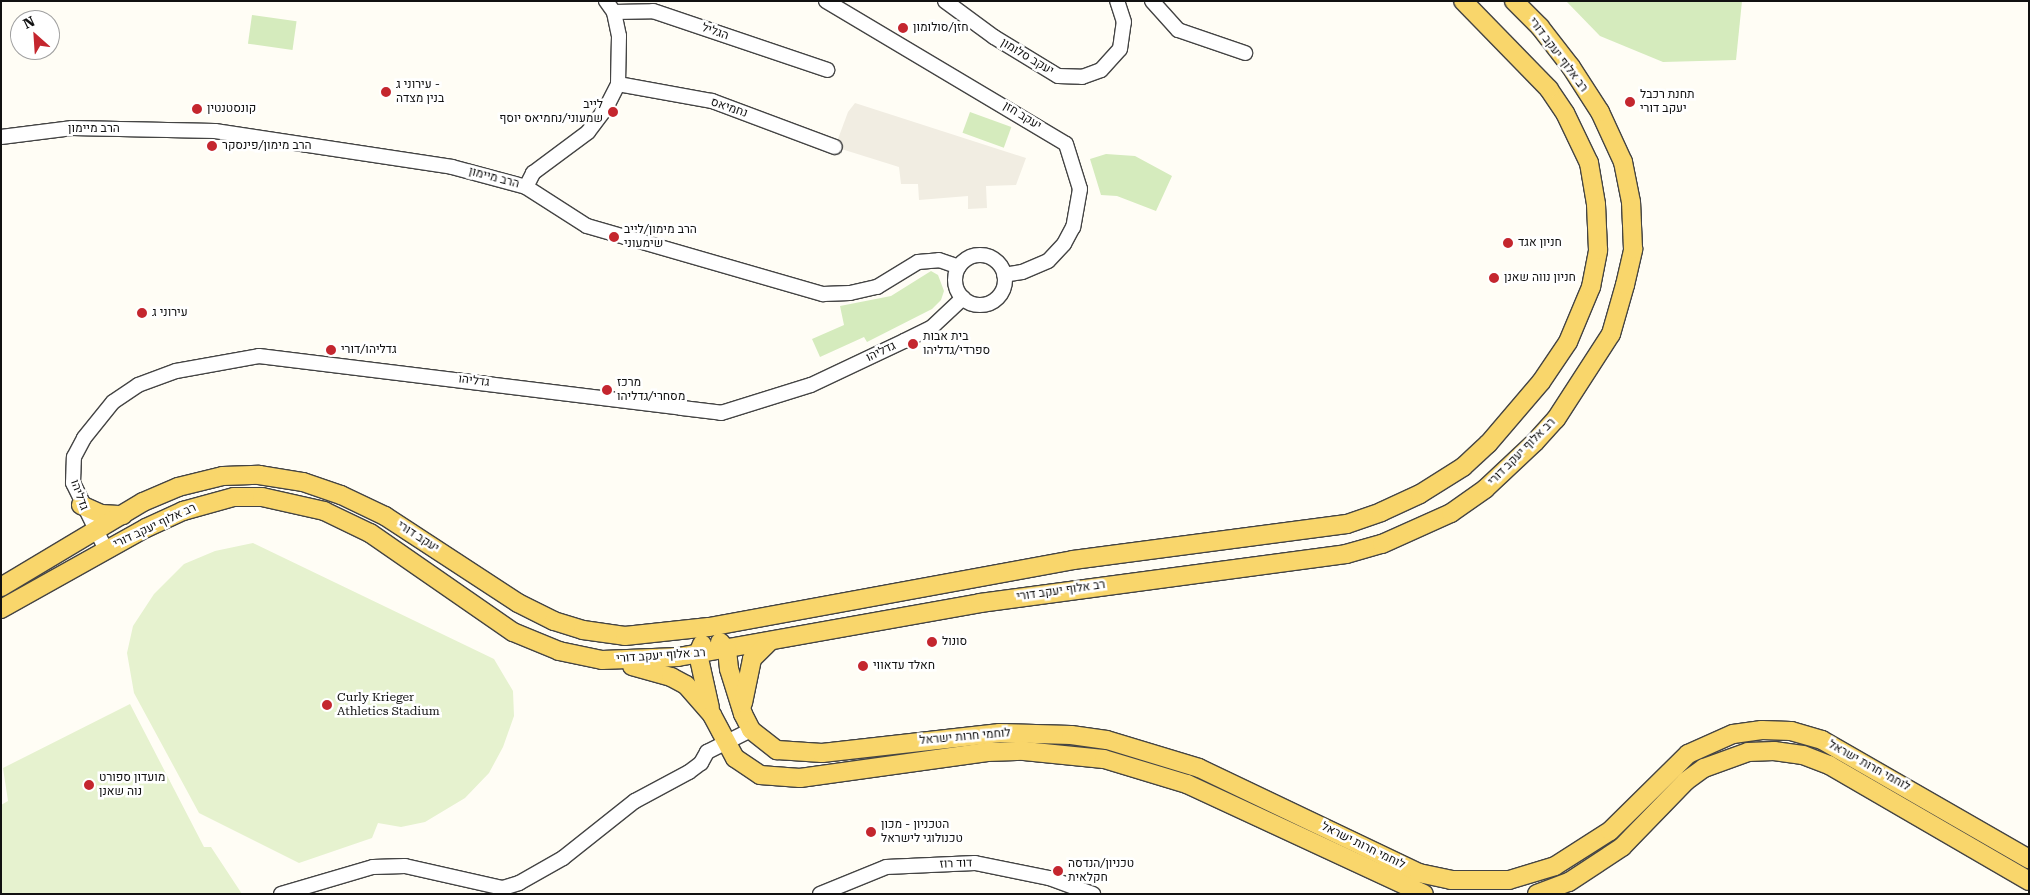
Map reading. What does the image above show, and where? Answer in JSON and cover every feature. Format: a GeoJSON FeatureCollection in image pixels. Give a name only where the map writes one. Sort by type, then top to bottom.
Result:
{"type":"FeatureCollection","features":[{"type":"Feature","properties":{"kind":"main road"},"geometry":{"type":"LineString","coordinates":[[712,715],[698,654],[709,627],[1073,560],[1347,524],[1420,494],[1463,467],[1488,444],[1541,382],[1568,342],[1591,287],[1598,250],[1596,204],[1589,163],[1565,114],[1549,90],[1463,1]]}},
{"type":"Feature","properties":{"kind":"main road","name":"רב אלוף יעקב דורי"},"geometry":{"type":"LineString","coordinates":[[1,609],[146,528],[207,503],[234,497],[287,501],[324,511],[370,532],[482,613],[527,639],[559,651],[602,660],[698,654],[727,650],[980,603],[1346,554],[1382,544],[1418,528],[1485,490],[1556,419],[1611,334],[1633,248],[1631,202],[1623,162],[1600,112],[1545,34],[1514,1]]}},
{"type":"Feature","properties":{"kind":"main road","name":"יעקב דורי"},"geometry":{"type":"LineString","coordinates":[[123,514],[178,487],[223,476],[258,475],[303,482],[385,516],[518,603],[554,621],[583,630],[625,636],[709,627]]}},
{"type":"Feature","properties":{"kind":"main road"},"geometry":{"type":"LineString","coordinates":[[74,544],[84,527],[82,508],[101,514],[123,514]]}},
{"type":"Feature","properties":{"kind":"main road","name":"רב אלוף יעקב דורי"},"geometry":{"type":"LineString","coordinates":[[1,587],[123,514]]}},
{"type":"Feature","properties":{"kind":"main road","name":"לוחמי חרות ישראל"},"geometry":{"type":"LineString","coordinates":[[709,627],[727,650],[729,669],[743,714],[752,730],[777,750],[800,754],[1000,733],[1071,735],[1107,740],[1199,768],[1419,873],[1483,882],[1534,874],[1579,852],[1610,831],[1672,768],[1710,742],[1762,730],[1791,731],[1822,740],[2029,859]]}},
{"type":"Feature","properties":{"kind":"main road"},"geometry":{"type":"LineString","coordinates":[[743,714],[747,670],[758,651],[769,642]]}},
{"type":"Feature","properties":{"kind":"main road","name":"לוחמי חרות ישראל"},"geometry":{"type":"LineString","coordinates":[[602,660],[670,677],[686,686],[712,715],[724,743],[745,767],[760,775],[780,778],[828,774],[987,752],[1024,751],[1104,758],[1187,784],[1424,894]]}},
{"type":"Feature","properties":{"kind":"main road","name":"לוחמי חרות ישראל"},"geometry":{"type":"LineString","coordinates":[[1537,894],[1576,878],[1622,847],[1686,781],[1704,768],[1748,752],[1774,751],[1803,755],[1829,765],[2029,881]]}},
{"type":"Feature","properties":{"kind":"street","name":"יעקב חזן"},"geometry":{"type":"LineString","coordinates":[[826,1],[1066,144],[1080,188],[1079,208],[1073,227],[1064,244],[1048,261],[1022,272],[1004,275]]}},
{"type":"Feature","properties":{"kind":"street","name":"יעקב סלומון"},"geometry":{"type":"LineString","coordinates":[[945,1],[994,37],[1058,76],[1082,77],[1101,70],[1120,49],[1124,22],[1117,1]]}},
{"type":"Feature","properties":{"kind":"street"},"geometry":{"type":"LineString","coordinates":[[1152,1],[1178,30],[1245,53]]}},
{"type":"Feature","properties":{"kind":"street"},"geometry":{"type":"LineString","coordinates":[[526,186],[533,173],[588,132],[606,108],[618,84],[619,36],[610,7]]}},
{"type":"Feature","properties":{"kind":"street","name":"הגליל"},"geometry":{"type":"LineString","coordinates":[[610,7],[653,11],[827,70]]}},
{"type":"Feature","properties":{"kind":"street","name":"נחמיאס"},"geometry":{"type":"LineString","coordinates":[[618,84],[712,101],[836,147]]}},
{"type":"Feature","properties":{"kind":"street","name":"הרב מיימון"},"geometry":{"type":"LineString","coordinates":[[2,137],[72,128],[216,131],[452,167],[526,186],[587,226],[823,294],[850,293],[876,287],[918,262],[939,260],[959,267]]}},
{"type":"Feature","properties":{"kind":"street"},"geometry":{"type":"LineString","coordinates":[[987,256],[1000,265],[1004,275],[1003,288],[994,300],[978,305],[962,298],[955,283],[959,267],[971,257],[987,256]]}},
{"type":"Feature","properties":{"kind":"street","name":"גדליהו"},"geometry":{"type":"LineString","coordinates":[[95,531],[82,508],[73,483],[72,465],[84,438],[113,402],[138,386],[176,371],[259,356],[721,413],[811,385],[904,341],[931,328],[962,298]]}},
{"type":"Feature","properties":{"kind":"street","name":"רב אלוף יעקב דורי"},"geometry":{"type":"LineString","coordinates":[[95,531],[106,550]]}},
{"type":"Feature","properties":{"kind":"street"},"geometry":{"type":"LineString","coordinates":[[281,894],[373,867],[405,866],[503,888],[519,883],[563,858],[610,819],[652,790],[689,772],[701,763],[708,752],[752,730]]}},
{"type":"Feature","properties":{"kind":"street","name":"דוד רוז"},"geometry":{"type":"LineString","coordinates":[[820,894],[886,867],[975,863],[1049,878],[1094,894]]}},
{"type":"Feature","properties":{"kind":"green space"},"geometry":{"type":"Polygon","coordinates":[[[1566,1],[1742,1],[1736,60],[1663,62],[1600,36],[1566,1]]]}},
{"type":"Feature","properties":{"kind":"green space"},"geometry":{"type":"Polygon","coordinates":[[[252,15],[297,21],[293,50],[248,44],[252,15]]]}},
{"type":"Feature","properties":{"kind":"green space"},"geometry":{"type":"Polygon","coordinates":[[[970,112],[1011,127],[1004,148],[962,133],[970,112]]]}},
{"type":"Feature","properties":{"kind":"green space"},"geometry":{"type":"Polygon","coordinates":[[[1106,154],[1135,156],[1172,176],[1156,211],[1117,196],[1101,195],[1090,159],[1106,154]]]}},
{"type":"Feature","properties":{"kind":"green space"},"geometry":{"type":"Polygon","coordinates":[[[931,271],[938,275],[944,291],[941,300],[932,309],[867,342],[864,337],[820,357],[812,339],[844,325],[840,306],[891,296],[931,271]]]}},
{"type":"Feature","properties":{"kind":"green space","name":"Curly Krieger Athletics Stadium"},"geometry":{"type":"Polygon","coordinates":[[[253,543],[494,659],[513,691],[514,716],[503,747],[489,773],[465,798],[425,822],[401,827],[378,823],[372,838],[299,863],[199,813],[134,693],[127,653],[133,626],[154,594],[184,564],[215,551],[253,543]]]}},
{"type":"Feature","properties":{"kind":"green space","name":"מועדון ספורט נוה שאנן"},"geometry":{"type":"Polygon","coordinates":[[[130,704],[204,847],[211,847],[242,894],[1,894],[1,805],[8,801],[3,768],[130,704]]]}},
{"type":"Feature","properties":{"kind":"shaded area"},"geometry":{"type":"Polygon","coordinates":[[[855,103],[1026,158],[1016,185],[986,186],[987,208],[968,209],[968,196],[919,200],[918,184],[901,184],[899,167],[835,147],[848,112],[855,103]]]}},
{"type":"Feature","properties":{"kind":"place","name":"חזן/סולומון"},"geometry":{"type":"Point","coordinates":[903,28]}},
{"type":"Feature","properties":{"kind":"place","name":"עירוני ג - בנין מצדה"},"geometry":{"type":"Point","coordinates":[386,92]}},
{"type":"Feature","properties":{"kind":"place","name":"תחנת רכבל יעקב דורי"},"geometry":{"type":"Point","coordinates":[1630,102]}},
{"type":"Feature","properties":{"kind":"place","name":"קונסטנטין"},"geometry":{"type":"Point","coordinates":[197,109]}},
{"type":"Feature","properties":{"kind":"place","name":"לייב שמעוני/נחמיאס יוסף"},"geometry":{"type":"Point","coordinates":[613,112]}},
{"type":"Feature","properties":{"kind":"place","name":"הרב מימון/פינסקר"},"geometry":{"type":"Point","coordinates":[212,146]}},
{"type":"Feature","properties":{"kind":"place","name":"הרב מימון/לייב שימעוני"},"geometry":{"type":"Point","coordinates":[614,237]}},
{"type":"Feature","properties":{"kind":"place","name":"חניון אגד"},"geometry":{"type":"Point","coordinates":[1508,243]}},
{"type":"Feature","properties":{"kind":"place","name":"חניון נווה שאנן"},"geometry":{"type":"Point","coordinates":[1494,278]}},
{"type":"Feature","properties":{"kind":"place","name":"עירוני ג"},"geometry":{"type":"Point","coordinates":[142,313]}},
{"type":"Feature","properties":{"kind":"place","name":"בית אבות ספרדי/גדליהו"},"geometry":{"type":"Point","coordinates":[913,344]}},
{"type":"Feature","properties":{"kind":"place","name":"גדליהו/דורי"},"geometry":{"type":"Point","coordinates":[331,350]}},
{"type":"Feature","properties":{"kind":"place","name":"מרכז מסחרי/גדליהו"},"geometry":{"type":"Point","coordinates":[607,390]}},
{"type":"Feature","properties":{"kind":"place","name":"סונול"},"geometry":{"type":"Point","coordinates":[932,642]}},
{"type":"Feature","properties":{"kind":"place","name":"חאלד עדאווי"},"geometry":{"type":"Point","coordinates":[863,666]}},
{"type":"Feature","properties":{"kind":"place","name":"Curly Krieger Athletics Stadium"},"geometry":{"type":"Point","coordinates":[327,705]}},
{"type":"Feature","properties":{"kind":"place","name":"מועדון ספורט נוה שאנן"},"geometry":{"type":"Point","coordinates":[89,785]}},
{"type":"Feature","properties":{"kind":"place","name":"הטכניון - מכון טכנולוגי לישראל"},"geometry":{"type":"Point","coordinates":[871,832]}},
{"type":"Feature","properties":{"kind":"place","name":"טכניון/הנדסה חקלאית"},"geometry":{"type":"Point","coordinates":[1058,871]}}]}
